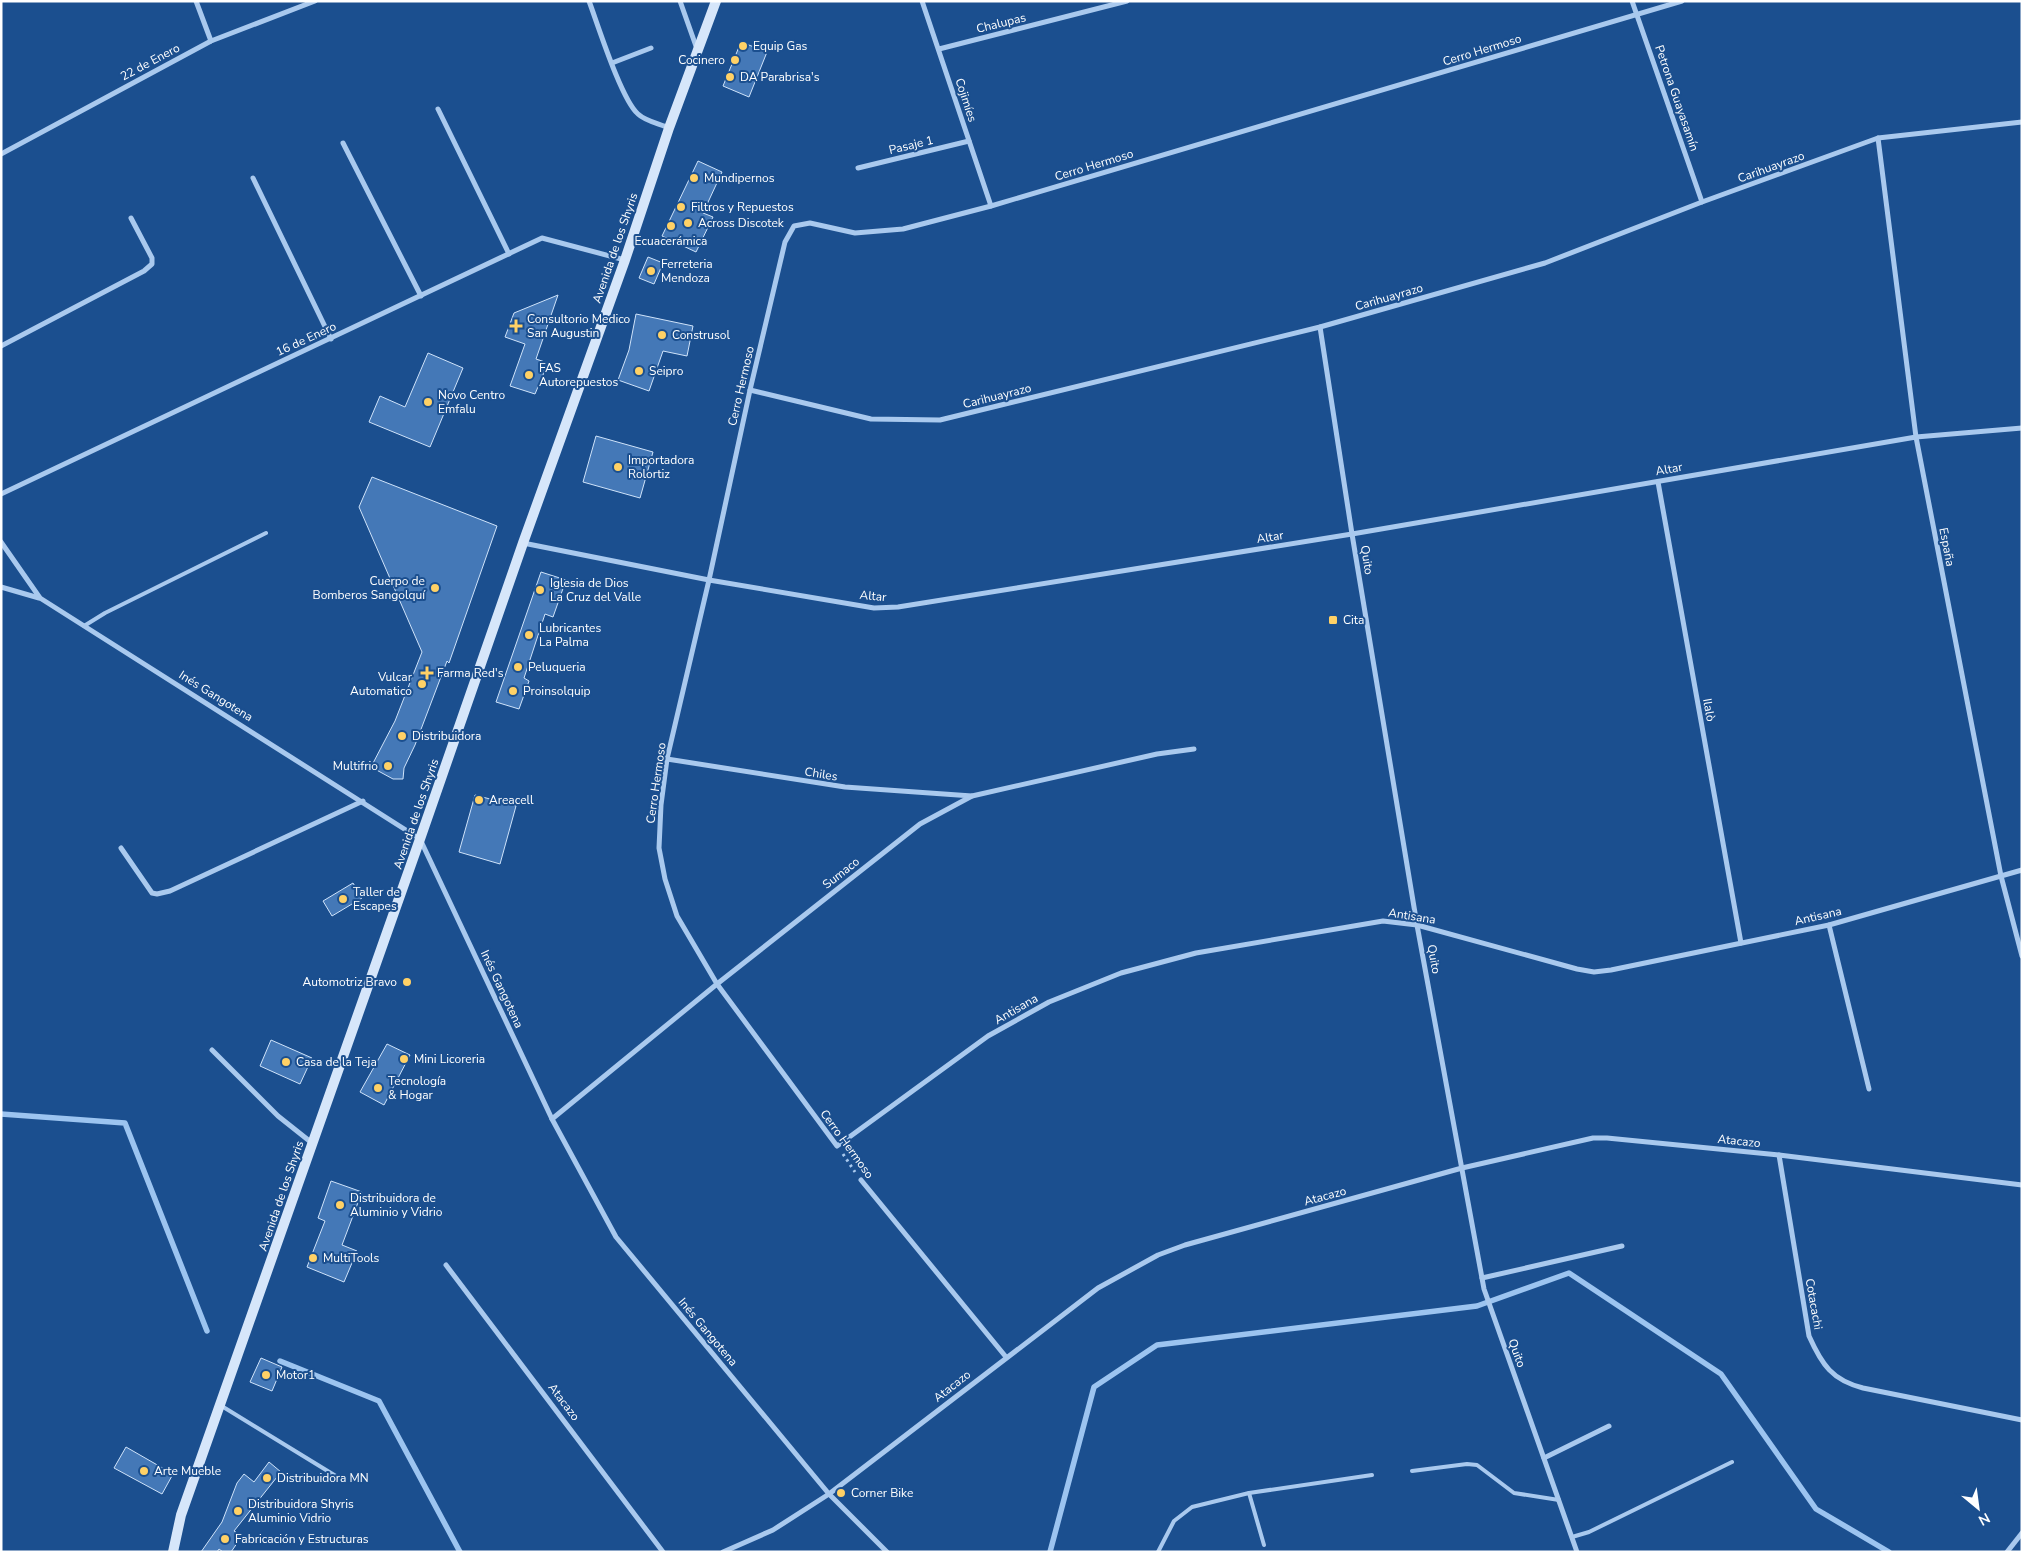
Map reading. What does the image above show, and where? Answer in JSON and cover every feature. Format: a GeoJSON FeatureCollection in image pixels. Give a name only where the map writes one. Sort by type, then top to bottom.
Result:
{"type":"FeatureCollection","features":[{"type":"Feature","properties":{"kind":"main road","name":"Avenida de los Shyris"},"geometry":{"type":"LineString","coordinates":[[173,1552],[181,1515],[523,543],[625,260],[669,128],[716,1]]}},
{"type":"Feature","properties":{"kind":"street"},"geometry":{"type":"LineString","coordinates":[[196,1],[210,41]]}},
{"type":"Feature","properties":{"kind":"street","name":"22 de Enero"},"geometry":{"type":"LineString","coordinates":[[1,154],[210,41],[315,1]]}},
{"type":"Feature","properties":{"kind":"street"},"geometry":{"type":"LineString","coordinates":[[589,1],[612,63],[632,108],[639,116],[669,128]]}},
{"type":"Feature","properties":{"kind":"street"},"geometry":{"type":"LineString","coordinates":[[680,1],[697,49]]}},
{"type":"Feature","properties":{"kind":"street","name":"Cojimíes"},"geometry":{"type":"LineString","coordinates":[[922,1],[991,206]]}},
{"type":"Feature","properties":{"kind":"street","name":"Chalupas"},"geometry":{"type":"LineString","coordinates":[[939,49],[1127,1]]}},
{"type":"Feature","properties":{"kind":"street","name":"Petrona Guayasamín"},"geometry":{"type":"LineString","coordinates":[[1632,1],[1702,202]]}},
{"type":"Feature","properties":{"kind":"street","name":"Cerro Hermoso"},"geometry":{"type":"LineString","coordinates":[[837,1146],[717,984],[677,916],[665,879],[660,848],[661,805],[667,759],[785,242],[794,226],[810,223],[855,233],[903,229],[991,206],[1682,1]]}},
{"type":"Feature","properties":{"kind":"street"},"geometry":{"type":"LineString","coordinates":[[612,63],[651,48]]}},
{"type":"Feature","properties":{"kind":"street"},"geometry":{"type":"LineString","coordinates":[[438,109],[509,254]]}},
{"type":"Feature","properties":{"kind":"street","name":"Carihuayrazo"},"geometry":{"type":"LineString","coordinates":[[750,390],[871,419],[940,420],[1320,327],[1544,263],[1702,202],[1878,138],[2022,122]]}},
{"type":"Feature","properties":{"kind":"street","name":"España"},"geometry":{"type":"LineString","coordinates":[[1878,138],[1916,437],[2001,876],[2022,956]]}},
{"type":"Feature","properties":{"kind":"street","name":"Pasaje 1"},"geometry":{"type":"LineString","coordinates":[[858,168],[969,141]]}},
{"type":"Feature","properties":{"kind":"street"},"geometry":{"type":"LineString","coordinates":[[343,144],[421,296]]}},
{"type":"Feature","properties":{"kind":"street"},"geometry":{"type":"LineString","coordinates":[[253,178],[331,339]]}},
{"type":"Feature","properties":{"kind":"street"},"geometry":{"type":"LineString","coordinates":[[1,346],[144,272],[152,264],[152,258],[131,218]]}},
{"type":"Feature","properties":{"kind":"street","name":"16 de Enero"},"geometry":{"type":"LineString","coordinates":[[1,494],[542,238],[625,260]]}},
{"type":"Feature","properties":{"kind":"street","name":"Quito"},"geometry":{"type":"LineString","coordinates":[[1320,327],[1352,534],[1418,925],[1484,1290],[1577,1552]]}},
{"type":"Feature","properties":{"kind":"street","name":"Altar"},"geometry":{"type":"LineString","coordinates":[[523,543],[709,580],[874,608],[898,607],[1352,534],[1916,437],[2022,428]]}},
{"type":"Feature","properties":{"kind":"street","name":"Ilalò"},"geometry":{"type":"LineString","coordinates":[[1658,482],[1741,942]]}},
{"type":"Feature","properties":{"kind":"street","name":"Inés Gangotena"},"geometry":{"type":"LineString","coordinates":[[1,542],[40,598],[363,801],[420,839],[552,1119],[616,1237],[830,1494],[887,1552]]}},
{"type":"Feature","properties":{"kind":"street"},"geometry":{"type":"LineString","coordinates":[[1,587],[40,598]]}},
{"type":"Feature","properties":{"kind":"street","name":"Sumaco"},"geometry":{"type":"LineString","coordinates":[[552,1119],[717,984],[920,824],[972,796],[1157,754],[1194,749]]}},
{"type":"Feature","properties":{"kind":"street","name":"Chiles"},"geometry":{"type":"LineString","coordinates":[[667,759],[845,787],[972,796]]}},
{"type":"Feature","properties":{"kind":"street"},"geometry":{"type":"LineString","coordinates":[[121,848],[147,887],[152,893],[157,894],[170,891],[363,801]]}},
{"type":"Feature","properties":{"kind":"street","name":"Antisana"},"geometry":{"type":"LineString","coordinates":[[837,1146],[988,1036],[1049,1002],[1121,973],[1196,953],[1383,921],[1418,925],[1594,972],[1829,925],[2022,870]]}},
{"type":"Feature","properties":{"kind":"street"},"geometry":{"type":"LineString","coordinates":[[1829,925],[1869,1089]]}},
{"type":"Feature","properties":{"kind":"street"},"geometry":{"type":"LineString","coordinates":[[212,1050],[278,1116],[313,1143]]}},
{"type":"Feature","properties":{"kind":"street","name":"Atacazo"},"geometry":{"type":"LineString","coordinates":[[722,1552],[772,1530],[830,1494],[1098,1288],[1158,1255],[1185,1245],[1462,1168],[1593,1138],[1779,1155],[2022,1185]]}},
{"type":"Feature","properties":{"kind":"street","name":"Cotacachi"},"geometry":{"type":"LineString","coordinates":[[1779,1155],[1809,1336],[1818,1357],[1831,1372],[1845,1384],[2022,1420]]}},
{"type":"Feature","properties":{"kind":"street","name":"Cerro Hermoso"},"geometry":{"type":"LineString","coordinates":[[861,1180],[1006,1357]]}},
{"type":"Feature","properties":{"kind":"street"},"geometry":{"type":"LineString","coordinates":[[1482,1278],[1622,1246]]}},
{"type":"Feature","properties":{"kind":"street","name":"Atacazo"},"geometry":{"type":"LineString","coordinates":[[446,1265],[664,1552]]}},
{"type":"Feature","properties":{"kind":"street"},"geometry":{"type":"LineString","coordinates":[[1544,1458],[1609,1426]]}},
{"type":"Feature","properties":{"kind":"street"},"geometry":{"type":"LineString","coordinates":[[2007,1552],[2022,1532]]}},
{"type":"Feature","properties":{"kind":"lane"},"geometry":{"type":"LineString","coordinates":[[84,626],[105,613],[266,533]]}},
{"type":"Feature","properties":{"kind":"lane"},"geometry":{"type":"LineString","coordinates":[[220,1405],[344,1481]]}},
{"type":"Feature","properties":{"kind":"lane"},"geometry":{"type":"LineString","coordinates":[[1572,1537],[1589,1532],[1732,1462]]}},
{"type":"Feature","properties":{"kind":"lane"},"geometry":{"type":"LineString","coordinates":[[1412,1471],[1467,1464],[1477,1465],[1514,1493],[1559,1500]]}},
{"type":"Feature","properties":{"kind":"lane"},"geometry":{"type":"LineString","coordinates":[[1158,1552],[1174,1521],[1192,1507],[1249,1493],[1372,1475]]}},
{"type":"Feature","properties":{"kind":"lane"},"geometry":{"type":"LineString","coordinates":[[1249,1493],[1264,1545]]}},
{"type":"Feature","properties":{"kind":"path","name":"Cerro Hermoso"},"geometry":{"type":"LineString","coordinates":[[837,1146],[861,1180]]}},
{"type":"Feature","properties":{"kind":"building"},"geometry":{"type":"Polygon","coordinates":[[[741,42],[767,52],[749,97],[723,86],[741,42]]]}},
{"type":"Feature","properties":{"kind":"building"},"geometry":{"type":"Polygon","coordinates":[[[698,161],[722,172],[703,213],[713,217],[696,252],[662,236],[698,161]]]}},
{"type":"Feature","properties":{"kind":"building","name":"Ferreteria Mendoza"},"geometry":{"type":"Polygon","coordinates":[[[648,257],[663,263],[654,284],[639,278],[648,257]]]}},
{"type":"Feature","properties":{"kind":"building"},"geometry":{"type":"Polygon","coordinates":[[[558,295],[536,359],[548,363],[535,394],[510,386],[525,344],[505,337],[514,313],[558,295]]]}},
{"type":"Feature","properties":{"kind":"building"},"geometry":{"type":"Polygon","coordinates":[[[636,314],[693,326],[687,356],[663,351],[649,391],[618,380],[629,350],[636,314]]]}},
{"type":"Feature","properties":{"kind":"building","name":"Novo Centro Emfalu"},"geometry":{"type":"Polygon","coordinates":[[[428,353],[463,368],[430,447],[369,422],[380,396],[405,407],[428,353]]]}},
{"type":"Feature","properties":{"kind":"building","name":"Importadora Rolortiz"},"geometry":{"type":"Polygon","coordinates":[[[596,436],[653,452],[640,498],[583,482],[596,436]]]}},
{"type":"Feature","properties":{"kind":"building","name":"Cuerpo de Bomberos Sangolquí"},"geometry":{"type":"Polygon","coordinates":[[[372,477],[497,526],[449,663],[447,661],[415,745],[404,768],[403,779],[393,779],[371,767],[395,721],[422,652],[359,507],[372,477]]]}},
{"type":"Feature","properties":{"kind":"building"},"geometry":{"type":"Polygon","coordinates":[[[541,572],[566,580],[553,617],[545,614],[524,678],[529,681],[519,709],[496,702],[541,572]]]}},
{"type":"Feature","properties":{"kind":"building"},"geometry":{"type":"Polygon","coordinates":[[[475,795],[516,806],[500,864],[459,852],[475,795]]]}},
{"type":"Feature","properties":{"kind":"building","name":"Taller de Escapes"},"geometry":{"type":"Polygon","coordinates":[[[353,883],[362,898],[332,916],[323,901],[353,883]]]}},
{"type":"Feature","properties":{"kind":"building","name":"Casa de la Teja"},"geometry":{"type":"Polygon","coordinates":[[[271,1040],[312,1058],[300,1084],[260,1066],[271,1040]]]}},
{"type":"Feature","properties":{"kind":"building"},"geometry":{"type":"Polygon","coordinates":[[[387,1044],[410,1055],[384,1105],[360,1092],[387,1044]]]}},
{"type":"Feature","properties":{"kind":"building"},"geometry":{"type":"Polygon","coordinates":[[[331,1181],[362,1192],[342,1245],[357,1251],[344,1282],[307,1267],[325,1221],[318,1218],[331,1181]]]}},
{"type":"Feature","properties":{"kind":"building","name":"Motor1"},"geometry":{"type":"Polygon","coordinates":[[[261,1358],[282,1367],[272,1391],[250,1382],[261,1358]]]}},
{"type":"Feature","properties":{"kind":"building","name":"Arte Mueble"},"geometry":{"type":"Polygon","coordinates":[[[126,1447],[173,1474],[162,1494],[114,1468],[126,1447]]]}},
{"type":"Feature","properties":{"kind":"building"},"geometry":{"type":"Polygon","coordinates":[[[269,1462],[281,1472],[234,1531],[242,1536],[231,1552],[223,1552],[219,1549],[217,1552],[201,1552],[222,1522],[237,1483],[244,1474],[254,1482],[269,1462]]]}},
{"type":"Feature","properties":{"kind":"waterway"},"geometry":{"type":"LineString","coordinates":[[1,1114],[125,1123],[207,1331]]}},
{"type":"Feature","properties":{"kind":"waterway"},"geometry":{"type":"LineString","coordinates":[[1050,1552],[1094,1387],[1157,1345],[1477,1306],[1569,1273],[1721,1374],[1816,1509],[1889,1552]]}},
{"type":"Feature","properties":{"kind":"waterway"},"geometry":{"type":"LineString","coordinates":[[280,1361],[379,1401],[460,1552]]}},
{"type":"Feature","properties":{"kind":"place","name":"Equip Gas"},"geometry":{"type":"Point","coordinates":[743,46]}},
{"type":"Feature","properties":{"kind":"place","name":"Cocinero"},"geometry":{"type":"Point","coordinates":[735,60]}},
{"type":"Feature","properties":{"kind":"place","name":"DA Parabrisa's"},"geometry":{"type":"Point","coordinates":[730,77]}},
{"type":"Feature","properties":{"kind":"place","name":"Mundipernos"},"geometry":{"type":"Point","coordinates":[694,178]}},
{"type":"Feature","properties":{"kind":"place","name":"Filtros y Repuestos"},"geometry":{"type":"Point","coordinates":[681,207]}},
{"type":"Feature","properties":{"kind":"place","name":"Across Discotek"},"geometry":{"type":"Point","coordinates":[688,223]}},
{"type":"Feature","properties":{"kind":"place","name":"Ecuacerámica"},"geometry":{"type":"Point","coordinates":[671,226]}},
{"type":"Feature","properties":{"kind":"place","name":"Ferreteria Mendoza"},"geometry":{"type":"Point","coordinates":[651,271]}},
{"type":"Feature","properties":{"kind":"place","name":"Consultorio Medico San Augustin"},"geometry":{"type":"Point","coordinates":[516,326]}},
{"type":"Feature","properties":{"kind":"place","name":"Construsol"},"geometry":{"type":"Point","coordinates":[662,335]}},
{"type":"Feature","properties":{"kind":"place","name":"Seipro"},"geometry":{"type":"Point","coordinates":[639,371]}},
{"type":"Feature","properties":{"kind":"place","name":"FAS Autorepuestos"},"geometry":{"type":"Point","coordinates":[529,375]}},
{"type":"Feature","properties":{"kind":"place","name":"Novo Centro Emfalu"},"geometry":{"type":"Point","coordinates":[428,402]}},
{"type":"Feature","properties":{"kind":"place","name":"Importadora Rolortiz"},"geometry":{"type":"Point","coordinates":[618,467]}},
{"type":"Feature","properties":{"kind":"place","name":"Cuerpo de Bomberos Sangolquí"},"geometry":{"type":"Point","coordinates":[435,588]}},
{"type":"Feature","properties":{"kind":"place","name":"Iglesia de Dios La Cruz del Valle"},"geometry":{"type":"Point","coordinates":[540,590]}},
{"type":"Feature","properties":{"kind":"place","name":"Cita"},"geometry":{"type":"Point","coordinates":[1333,620]}},
{"type":"Feature","properties":{"kind":"place","name":"Lubricantes La Palma"},"geometry":{"type":"Point","coordinates":[529,635]}},
{"type":"Feature","properties":{"kind":"place","name":"Peluqueria"},"geometry":{"type":"Point","coordinates":[518,667]}},
{"type":"Feature","properties":{"kind":"place","name":"Farma Red's"},"geometry":{"type":"Point","coordinates":[427,673]}},
{"type":"Feature","properties":{"kind":"place","name":"Vulcar Automatico"},"geometry":{"type":"Point","coordinates":[422,684]}},
{"type":"Feature","properties":{"kind":"place","name":"Proinsolquip"},"geometry":{"type":"Point","coordinates":[513,691]}},
{"type":"Feature","properties":{"kind":"place","name":"Distribuidora"},"geometry":{"type":"Point","coordinates":[402,736]}},
{"type":"Feature","properties":{"kind":"place","name":"Multifrio"},"geometry":{"type":"Point","coordinates":[388,766]}},
{"type":"Feature","properties":{"kind":"place","name":"Areacell"},"geometry":{"type":"Point","coordinates":[479,800]}},
{"type":"Feature","properties":{"kind":"place","name":"Taller de Escapes"},"geometry":{"type":"Point","coordinates":[343,899]}},
{"type":"Feature","properties":{"kind":"place","name":"Automotriz Bravo"},"geometry":{"type":"Point","coordinates":[407,982]}},
{"type":"Feature","properties":{"kind":"place","name":"Mini Licoreria"},"geometry":{"type":"Point","coordinates":[404,1059]}},
{"type":"Feature","properties":{"kind":"place","name":"Casa de la Teja"},"geometry":{"type":"Point","coordinates":[286,1062]}},
{"type":"Feature","properties":{"kind":"place","name":"Tecnología & Hogar"},"geometry":{"type":"Point","coordinates":[378,1088]}},
{"type":"Feature","properties":{"kind":"place","name":"Distribuidora de Aluminio y Vidrio"},"geometry":{"type":"Point","coordinates":[340,1205]}},
{"type":"Feature","properties":{"kind":"place","name":"MultiTools"},"geometry":{"type":"Point","coordinates":[313,1258]}},
{"type":"Feature","properties":{"kind":"place","name":"Motor1"},"geometry":{"type":"Point","coordinates":[266,1375]}},
{"type":"Feature","properties":{"kind":"place","name":"Arte Mueble"},"geometry":{"type":"Point","coordinates":[144,1471]}},
{"type":"Feature","properties":{"kind":"place","name":"Distribuidora MN"},"geometry":{"type":"Point","coordinates":[267,1478]}},
{"type":"Feature","properties":{"kind":"place","name":"Corner Bike"},"geometry":{"type":"Point","coordinates":[841,1493]}},
{"type":"Feature","properties":{"kind":"place","name":"Distribuidora Shyris Aluminio Vidrio"},"geometry":{"type":"Point","coordinates":[238,1511]}},
{"type":"Feature","properties":{"kind":"place","name":"Fabricación y Estructuras"},"geometry":{"type":"Point","coordinates":[225,1539]}}]}
